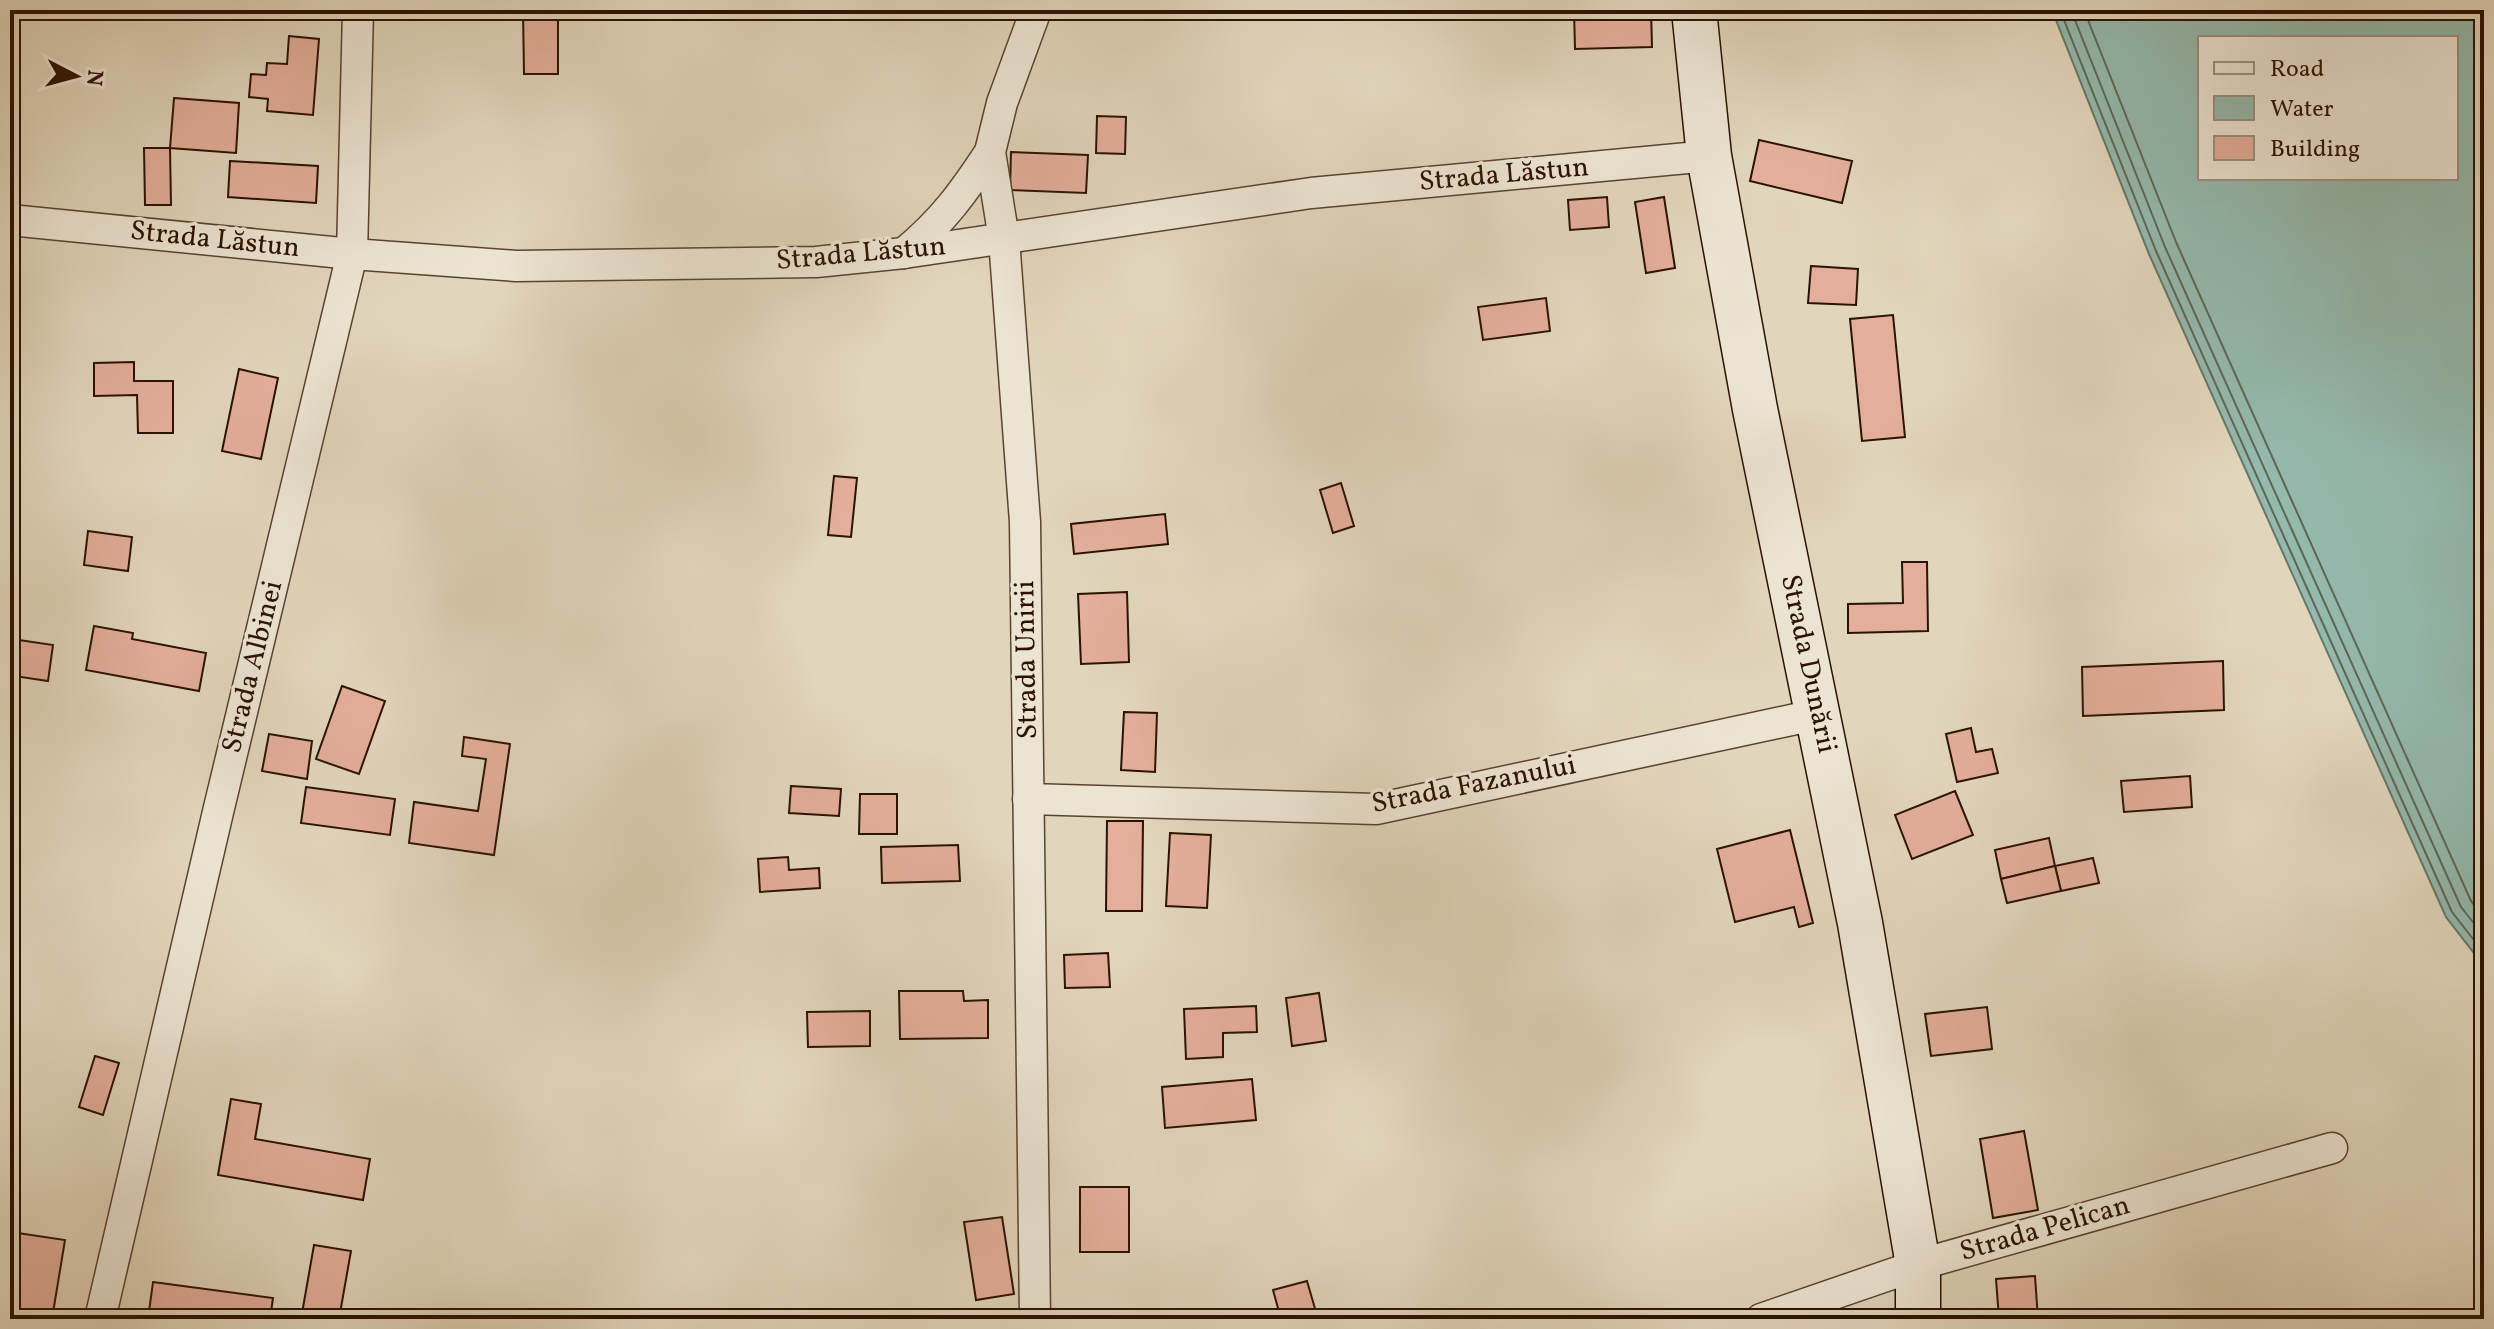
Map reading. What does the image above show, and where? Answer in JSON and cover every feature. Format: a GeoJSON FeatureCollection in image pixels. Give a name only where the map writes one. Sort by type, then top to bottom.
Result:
{"type":"FeatureCollection","features":[{"type":"Feature","properties":{"kind":"main road","name":"Strada Dunării"},"geometry":{"type":"LineString","coordinates":[[1694,10],[1709,156],[1755,409],[1860,923],[1918,1265],[1918,1319]]}},
{"type":"Feature","properties":{"kind":"street","name":"Strada Albinei"},"geometry":{"type":"LineString","coordinates":[[100,1319],[221,797],[352,254],[358,10]]}},
{"type":"Feature","properties":{"kind":"street","name":"Strada Unirii"},"geometry":{"type":"LineString","coordinates":[[1035,1319],[1025,522],[1004,239],[990,152],[1002,103],[1036,10]]}},
{"type":"Feature","properties":{"kind":"street"},"geometry":{"type":"LineString","coordinates":[[904,253],[935,227],[963,193],[990,152]]}},
{"type":"Feature","properties":{"kind":"street","name":"Strada Lăstun"},"geometry":{"type":"LineString","coordinates":[[10,220],[352,254],[516,266],[816,262],[904,253],[1311,193],[1709,156]]}},
{"type":"Feature","properties":{"kind":"street","name":"Strada Fazanului"},"geometry":{"type":"LineString","coordinates":[[1028,799],[1376,809],[1819,714]]}},
{"type":"Feature","properties":{"kind":"street","name":"Strada Pelican"},"geometry":{"type":"LineString","coordinates":[[1761,1319],[1918,1265],[2332,1148]]}},
{"type":"Feature","properties":{"kind":"water"},"geometry":{"type":"Polygon","coordinates":[[[2052,10],[2484,10],[2484,966],[2446,917],[2149,254],[2052,10]]]}},
{"type":"Feature","properties":{"kind":"building"},"geometry":{"type":"Polygon","coordinates":[[[523,10],[558,10],[558,74],[524,74],[523,10]]]}},
{"type":"Feature","properties":{"kind":"building"},"geometry":{"type":"Polygon","coordinates":[[[1574,10],[1651,10],[1652,47],[1575,49],[1574,10]]]}},
{"type":"Feature","properties":{"kind":"building"},"geometry":{"type":"Polygon","coordinates":[[[289,36],[319,39],[313,115],[267,111],[268,99],[249,97],[251,74],[266,75],[267,63],[287,64],[289,36]]]}},
{"type":"Feature","properties":{"kind":"building"},"geometry":{"type":"Polygon","coordinates":[[[174,98],[239,103],[236,153],[170,148],[174,98]]]}},
{"type":"Feature","properties":{"kind":"building"},"geometry":{"type":"Polygon","coordinates":[[[1097,116],[1126,117],[1125,154],[1096,153],[1097,116]]]}},
{"type":"Feature","properties":{"kind":"building"},"geometry":{"type":"Polygon","coordinates":[[[1759,140],[1852,161],[1842,203],[1750,181],[1759,140]]]}},
{"type":"Feature","properties":{"kind":"building"},"geometry":{"type":"Polygon","coordinates":[[[144,148],[170,148],[171,205],[145,205],[144,148]]]}},
{"type":"Feature","properties":{"kind":"building"},"geometry":{"type":"Polygon","coordinates":[[[1011,152],[1088,155],[1086,193],[1010,190],[1011,152]]]}},
{"type":"Feature","properties":{"kind":"building"},"geometry":{"type":"Polygon","coordinates":[[[230,161],[318,166],[316,203],[228,197],[230,161]]]}},
{"type":"Feature","properties":{"kind":"building"},"geometry":{"type":"Polygon","coordinates":[[[1607,197],[1609,227],[1570,230],[1568,200],[1607,197]]]}},
{"type":"Feature","properties":{"kind":"building"},"geometry":{"type":"Polygon","coordinates":[[[1664,197],[1675,268],[1646,273],[1635,202],[1664,197]]]}},
{"type":"Feature","properties":{"kind":"building"},"geometry":{"type":"Polygon","coordinates":[[[1811,266],[1858,269],[1856,305],[1808,303],[1811,266]]]}},
{"type":"Feature","properties":{"kind":"building"},"geometry":{"type":"Polygon","coordinates":[[[1546,298],[1550,331],[1483,340],[1478,307],[1546,298]]]}},
{"type":"Feature","properties":{"kind":"building"},"geometry":{"type":"Polygon","coordinates":[[[1893,315],[1905,437],[1862,441],[1850,319],[1893,315]]]}},
{"type":"Feature","properties":{"kind":"building"},"geometry":{"type":"Polygon","coordinates":[[[134,362],[134,381],[173,381],[173,433],[138,433],[137,395],[94,396],[94,363],[134,362]]]}},
{"type":"Feature","properties":{"kind":"building"},"geometry":{"type":"Polygon","coordinates":[[[239,369],[278,378],[261,459],[222,451],[239,369]]]}},
{"type":"Feature","properties":{"kind":"building"},"geometry":{"type":"Polygon","coordinates":[[[834,476],[857,478],[851,537],[828,535],[834,476]]]}},
{"type":"Feature","properties":{"kind":"building"},"geometry":{"type":"Polygon","coordinates":[[[1341,483],[1354,526],[1333,533],[1320,490],[1341,483]]]}},
{"type":"Feature","properties":{"kind":"building"},"geometry":{"type":"Polygon","coordinates":[[[1165,514],[1168,544],[1074,554],[1071,524],[1165,514]]]}},
{"type":"Feature","properties":{"kind":"building"},"geometry":{"type":"Polygon","coordinates":[[[88,531],[132,537],[128,571],[84,565],[88,531]]]}},
{"type":"Feature","properties":{"kind":"building"},"geometry":{"type":"Polygon","coordinates":[[[1902,562],[1927,562],[1928,631],[1848,633],[1848,604],[1903,603],[1902,562]]]}},
{"type":"Feature","properties":{"kind":"building"},"geometry":{"type":"Polygon","coordinates":[[[1127,592],[1129,662],[1081,664],[1078,594],[1127,592]]]}},
{"type":"Feature","properties":{"kind":"building"},"geometry":{"type":"Polygon","coordinates":[[[94,626],[133,633],[132,639],[206,653],[199,691],[86,670],[94,626]]]}},
{"type":"Feature","properties":{"kind":"building"},"geometry":{"type":"Polygon","coordinates":[[[19,640],[53,645],[48,681],[14,676],[19,640]]]}},
{"type":"Feature","properties":{"kind":"building"},"geometry":{"type":"Polygon","coordinates":[[[2223,661],[2224,710],[2083,716],[2082,667],[2223,661]]]}},
{"type":"Feature","properties":{"kind":"building"},"geometry":{"type":"Polygon","coordinates":[[[342,686],[385,701],[359,774],[316,759],[342,686]]]}},
{"type":"Feature","properties":{"kind":"building"},"geometry":{"type":"Polygon","coordinates":[[[1124,712],[1157,713],[1155,772],[1121,770],[1124,712]]]}},
{"type":"Feature","properties":{"kind":"building"},"geometry":{"type":"Polygon","coordinates":[[[1971,728],[1976,752],[1992,749],[1998,773],[1957,782],[1946,734],[1971,728]]]}},
{"type":"Feature","properties":{"kind":"building"},"geometry":{"type":"Polygon","coordinates":[[[269,734],[312,741],[307,779],[262,771],[269,734]]]}},
{"type":"Feature","properties":{"kind":"building"},"geometry":{"type":"Polygon","coordinates":[[[464,737],[510,744],[494,855],[409,843],[414,802],[478,811],[486,759],[462,756],[464,737]]]}},
{"type":"Feature","properties":{"kind":"building"},"geometry":{"type":"Polygon","coordinates":[[[2190,776],[2192,807],[2124,812],[2121,781],[2190,776]]]}},
{"type":"Feature","properties":{"kind":"building"},"geometry":{"type":"Polygon","coordinates":[[[791,786],[841,789],[839,816],[789,813],[791,786]]]}},
{"type":"Feature","properties":{"kind":"building"},"geometry":{"type":"Polygon","coordinates":[[[306,787],[395,799],[390,835],[301,823],[306,787]]]}},
{"type":"Feature","properties":{"kind":"building"},"geometry":{"type":"Polygon","coordinates":[[[1955,791],[1973,835],[1912,859],[1895,815],[1955,791]]]}},
{"type":"Feature","properties":{"kind":"building"},"geometry":{"type":"Polygon","coordinates":[[[860,794],[897,794],[897,834],[859,834],[860,794]]]}},
{"type":"Feature","properties":{"kind":"building"},"geometry":{"type":"Polygon","coordinates":[[[1107,821],[1143,821],[1142,911],[1106,911],[1107,821]]]}},
{"type":"Feature","properties":{"kind":"building"},"geometry":{"type":"Polygon","coordinates":[[[1790,830],[1813,923],[1799,927],[1794,907],[1735,922],[1717,849],[1790,830]]]}},
{"type":"Feature","properties":{"kind":"building"},"geometry":{"type":"Polygon","coordinates":[[[1170,833],[1211,835],[1207,908],[1166,906],[1170,833]]]}},
{"type":"Feature","properties":{"kind":"building"},"geometry":{"type":"Polygon","coordinates":[[[2049,838],[2055,866],[2001,879],[1995,850],[2049,838]]]}},
{"type":"Feature","properties":{"kind":"building"},"geometry":{"type":"Polygon","coordinates":[[[958,845],[960,881],[882,883],[881,847],[958,845]]]}},
{"type":"Feature","properties":{"kind":"building"},"geometry":{"type":"Polygon","coordinates":[[[788,857],[789,870],[819,868],[820,888],[760,892],[758,859],[788,857]]]}},
{"type":"Feature","properties":{"kind":"building"},"geometry":{"type":"Polygon","coordinates":[[[2093,858],[2099,883],[2061,891],[2055,866],[2093,858]]]}},
{"type":"Feature","properties":{"kind":"building"},"geometry":{"type":"Polygon","coordinates":[[[2055,866],[2061,891],[2007,903],[2001,879],[2055,866]]]}},
{"type":"Feature","properties":{"kind":"building"},"geometry":{"type":"Polygon","coordinates":[[[1108,953],[1110,987],[1065,988],[1064,955],[1108,953]]]}},
{"type":"Feature","properties":{"kind":"building"},"geometry":{"type":"Polygon","coordinates":[[[899,991],[963,991],[964,1001],[988,1000],[988,1038],[900,1039],[899,991]]]}},
{"type":"Feature","properties":{"kind":"building"},"geometry":{"type":"Polygon","coordinates":[[[1319,993],[1326,1041],[1292,1046],[1286,998],[1319,993]]]}},
{"type":"Feature","properties":{"kind":"building"},"geometry":{"type":"Polygon","coordinates":[[[1256,1006],[1257,1032],[1223,1033],[1223,1057],[1186,1059],[1184,1009],[1256,1006]]]}},
{"type":"Feature","properties":{"kind":"building"},"geometry":{"type":"Polygon","coordinates":[[[1987,1007],[1992,1049],[1931,1056],[1925,1014],[1987,1007]]]}},
{"type":"Feature","properties":{"kind":"building"},"geometry":{"type":"Polygon","coordinates":[[[870,1011],[870,1046],[808,1047],[807,1012],[870,1011]]]}},
{"type":"Feature","properties":{"kind":"building"},"geometry":{"type":"Polygon","coordinates":[[[95,1056],[119,1063],[103,1115],[79,1107],[95,1056]]]}},
{"type":"Feature","properties":{"kind":"building"},"geometry":{"type":"Polygon","coordinates":[[[1252,1079],[1256,1120],[1165,1128],[1162,1087],[1252,1079]]]}},
{"type":"Feature","properties":{"kind":"building"},"geometry":{"type":"Polygon","coordinates":[[[231,1099],[261,1104],[255,1139],[370,1159],[363,1200],[218,1175],[231,1099]]]}},
{"type":"Feature","properties":{"kind":"building"},"geometry":{"type":"Polygon","coordinates":[[[2024,1131],[2038,1210],[1993,1218],[1980,1139],[2024,1131]]]}},
{"type":"Feature","properties":{"kind":"building"},"geometry":{"type":"Polygon","coordinates":[[[1080,1187],[1129,1187],[1129,1252],[1080,1252],[1080,1187]]]}},
{"type":"Feature","properties":{"kind":"building"},"geometry":{"type":"Polygon","coordinates":[[[1002,1217],[1014,1294],[976,1300],[964,1222],[1002,1217]]]}},
{"type":"Feature","properties":{"kind":"building"},"geometry":{"type":"Polygon","coordinates":[[[11,1232],[65,1240],[52,1319],[10,1315],[11,1232]]]}},
{"type":"Feature","properties":{"kind":"building"},"geometry":{"type":"Polygon","coordinates":[[[314,1245],[351,1251],[339,1319],[301,1319],[314,1245]]]}},
{"type":"Feature","properties":{"kind":"building"},"geometry":{"type":"Polygon","coordinates":[[[2035,1276],[2038,1319],[1999,1319],[1996,1279],[2035,1276]]]}},
{"type":"Feature","properties":{"kind":"building"},"geometry":{"type":"Polygon","coordinates":[[[1307,1281],[1318,1319],[1281,1319],[1273,1290],[1307,1281]]]}},
{"type":"Feature","properties":{"kind":"building"},"geometry":{"type":"Polygon","coordinates":[[[153,1282],[273,1298],[270,1319],[148,1319],[153,1282]]]}}]}
